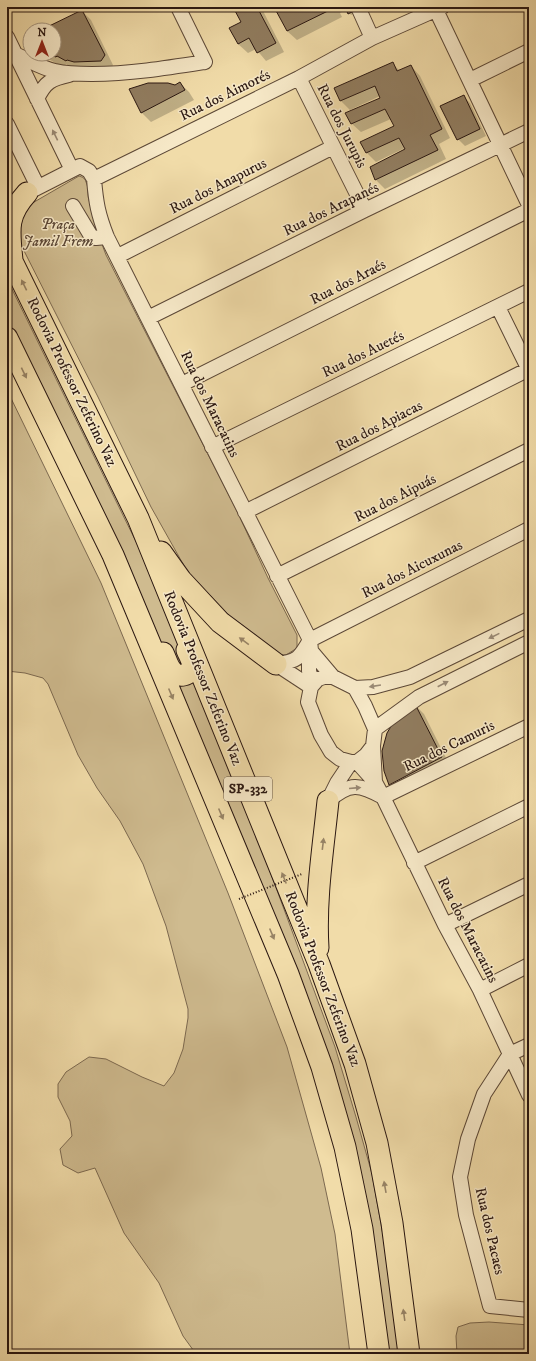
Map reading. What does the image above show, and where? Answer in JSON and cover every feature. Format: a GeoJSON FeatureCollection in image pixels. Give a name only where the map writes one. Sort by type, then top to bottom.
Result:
{"type":"FeatureCollection","features":[{"type":"Feature","properties":{"kind":"highway"},"geometry":{"type":"LineString","coordinates":[[7,195],[15,196],[33,190]]}},
{"type":"Feature","properties":{"kind":"highway"},"geometry":{"type":"LineString","coordinates":[[9,255],[10,220],[18,203],[33,190]]}},
{"type":"Feature","properties":{"kind":"highway","name":"Rodovia Professor Zeferino Vaz"},"geometry":{"type":"LineString","coordinates":[[9,255],[138,518],[319,964],[355,1064],[378,1143],[392,1223],[409,1354]]}},
{"type":"Feature","properties":{"kind":"highway","name":"Rodovia Professor Zeferino Vaz"},"geometry":{"type":"LineString","coordinates":[[7,338],[113,555],[288,974],[322,1067],[345,1147],[362,1229],[379,1354]]}},
{"type":"Feature","properties":{"kind":"highway"},"geometry":{"type":"LineString","coordinates":[[34,392],[45,404],[126,569],[171,670],[180,675],[188,673],[191,670],[192,663],[176,622],[128,511],[66,388],[55,348]]}},
{"type":"Feature","properties":{"kind":"highway"},"geometry":{"type":"LineString","coordinates":[[138,518],[181,580],[220,622],[276,664]]}},
{"type":"Feature","properties":{"kind":"highway"},"geometry":{"type":"LineString","coordinates":[[319,964],[317,918],[321,859],[328,801]]}},
{"type":"Feature","properties":{"kind":"street"},"geometry":{"type":"LineString","coordinates":[[16,54],[40,67],[73,74],[107,74],[157,70],[205,62],[178,7]]}},
{"type":"Feature","properties":{"kind":"street"},"geometry":{"type":"LineString","coordinates":[[358,7],[372,38]]}},
{"type":"Feature","properties":{"kind":"street"},"geometry":{"type":"LineString","coordinates":[[439,8],[470,80],[529,205]]}},
{"type":"Feature","properties":{"kind":"street","name":"Rua dos Aimorés"},"geometry":{"type":"LineString","coordinates":[[94,179],[299,78],[372,38],[439,8]]}},
{"type":"Feature","properties":{"kind":"street"},"geometry":{"type":"LineString","coordinates":[[7,37],[72,170]]}},
{"type":"Feature","properties":{"kind":"street"},"geometry":{"type":"LineString","coordinates":[[470,80],[529,51]]}},
{"type":"Feature","properties":{"kind":"street"},"geometry":{"type":"LineString","coordinates":[[37,98],[42,87],[52,79],[73,74]]}},
{"type":"Feature","properties":{"kind":"street","name":"Rua dos Jurupis"},"geometry":{"type":"LineString","coordinates":[[299,78],[365,210]]}},
{"type":"Feature","properties":{"kind":"street"},"geometry":{"type":"LineString","coordinates":[[7,124],[33,190],[80,166],[89,171],[94,179]]}},
{"type":"Feature","properties":{"kind":"street","name":"Rua dos Arapanés"},"geometry":{"type":"LineString","coordinates":[[148,318],[365,210],[529,131]]}},
{"type":"Feature","properties":{"kind":"street","name":"Rua dos Anapurus"},"geometry":{"type":"LineString","coordinates":[[118,256],[333,147]]}},
{"type":"Feature","properties":{"kind":"street","name":"Rua dos Maracatins"},"geometry":{"type":"LineString","coordinates":[[94,179],[95,200],[99,217],[107,236],[182,384],[310,645],[333,677]]}},
{"type":"Feature","properties":{"kind":"street"},"geometry":{"type":"LineString","coordinates":[[73,206],[92,236],[96,238],[107,236]]}},
{"type":"Feature","properties":{"kind":"street","name":"Rua dos Araés"},"geometry":{"type":"LineString","coordinates":[[182,384],[529,210]]}},
{"type":"Feature","properties":{"kind":"street","name":"Rua dos Auetés"},"geometry":{"type":"LineString","coordinates":[[212,447],[529,291]]}},
{"type":"Feature","properties":{"kind":"street"},"geometry":{"type":"LineString","coordinates":[[498,307],[529,370]]}},
{"type":"Feature","properties":{"kind":"street","name":"Rua dos Apiacas"},"geometry":{"type":"LineString","coordinates":[[245,512],[529,370]]}},
{"type":"Feature","properties":{"kind":"street","name":"Rua dos Aipuás"},"geometry":{"type":"LineString","coordinates":[[277,576],[529,450]]}},
{"type":"Feature","properties":{"kind":"street","name":"Rua dos Aicuxunas"},"geometry":{"type":"LineString","coordinates":[[310,645],[529,529]]}},
{"type":"Feature","properties":{"kind":"street"},"geometry":{"type":"LineString","coordinates":[[312,686],[318,679],[324,677],[333,677],[355,688],[373,687],[410,677],[529,618]]}},
{"type":"Feature","properties":{"kind":"street"},"geometry":{"type":"LineString","coordinates":[[376,729],[419,697],[529,642]]}},
{"type":"Feature","properties":{"kind":"street"},"geometry":{"type":"LineString","coordinates":[[276,664],[288,662],[297,658],[310,645]]}},
{"type":"Feature","properties":{"kind":"street"},"geometry":{"type":"LineString","coordinates":[[310,645],[308,661],[312,686],[308,702],[321,735],[331,752],[340,759],[354,762]]}},
{"type":"Feature","properties":{"kind":"street"},"geometry":{"type":"LineString","coordinates":[[276,664],[312,686]]}},
{"type":"Feature","properties":{"kind":"street"},"geometry":{"type":"LineString","coordinates":[[410,677],[419,697]]}},
{"type":"Feature","properties":{"kind":"street"},"geometry":{"type":"LineString","coordinates":[[328,801],[337,783],[354,762],[366,755],[373,746],[376,729],[355,688]]}},
{"type":"Feature","properties":{"kind":"street","name":"Rua dos Camuris"},"geometry":{"type":"LineString","coordinates":[[383,797],[529,726]]}},
{"type":"Feature","properties":{"kind":"street","name":"Rua dos Maracatins"},"geometry":{"type":"LineString","coordinates":[[373,746],[375,782]]}},
{"type":"Feature","properties":{"kind":"street","name":"Rua dos Maracatins"},"geometry":{"type":"LineString","coordinates":[[354,762],[375,782],[383,797],[445,925],[480,990],[529,1095]]}},
{"type":"Feature","properties":{"kind":"street"},"geometry":{"type":"LineString","coordinates":[[328,801],[340,791],[355,787],[366,788],[383,797]]}},
{"type":"Feature","properties":{"kind":"street"},"geometry":{"type":"LineString","coordinates":[[414,862],[529,806]]}},
{"type":"Feature","properties":{"kind":"street"},"geometry":{"type":"LineString","coordinates":[[445,925],[529,884]]}},
{"type":"Feature","properties":{"kind":"street"},"geometry":{"type":"LineString","coordinates":[[480,990],[529,965]]}},
{"type":"Feature","properties":{"kind":"street"},"geometry":{"type":"LineString","coordinates":[[510,1054],[529,1045]]}},
{"type":"Feature","properties":{"kind":"street","name":"Rua dos Pacaes"},"geometry":{"type":"LineString","coordinates":[[510,1054],[484,1094],[468,1139],[460,1177],[466,1215],[490,1306],[529,1310]]}},
{"type":"Feature","properties":{"kind":"path"},"geometry":{"type":"LineString","coordinates":[[239,899],[302,874]]}},
{"type":"Feature","properties":{"kind":"green space","name":"Praça Jamil Frem"},"geometry":{"type":"Polygon","coordinates":[[[79,176],[86,181],[92,214],[106,255],[236,509],[268,578],[297,635],[297,648],[286,655],[266,654],[187,571],[151,507],[98,397],[17,237],[17,219],[29,205],[79,176]]]}},
{"type":"Feature","properties":{"kind":"green space"},"geometry":{"type":"Polygon","coordinates":[[[7,279],[144,558],[238,785],[335,1047],[372,1174],[383,1235],[399,1354],[385,1354],[356,1164],[128,567],[7,320],[7,279]]]}},
{"type":"Feature","properties":{"kind":"green space"},"geometry":{"type":"Polygon","coordinates":[[[7,390],[101,583],[228,893],[287,1047],[321,1168],[335,1234],[350,1354],[196,1354],[183,1336],[159,1283],[124,1233],[95,1168],[78,1173],[63,1165],[60,1149],[72,1136],[70,1121],[58,1097],[58,1084],[66,1072],[89,1057],[106,1059],[164,1086],[174,1073],[183,1049],[188,1009],[166,926],[143,864],[120,821],[97,788],[78,755],[48,684],[43,678],[25,673],[7,671],[7,390]]]}},
{"type":"Feature","properties":{"kind":"green space"},"geometry":{"type":"Polygon","coordinates":[[[489,1322],[529,1325],[529,1354],[457,1354],[456,1336],[458,1327],[470,1323],[489,1322]]]}},
{"type":"Feature","properties":{"kind":"building"},"geometry":{"type":"Polygon","coordinates":[[[233,7],[257,7],[276,43],[257,53],[249,38],[238,44],[229,28],[241,22],[233,7]]]}},
{"type":"Feature","properties":{"kind":"building"},"geometry":{"type":"Polygon","coordinates":[[[274,7],[334,7],[334,8],[287,31],[274,7]]]}},
{"type":"Feature","properties":{"kind":"building"},"geometry":{"type":"Polygon","coordinates":[[[345,7],[354,7],[356,10],[348,14],[345,7]]]}},
{"type":"Feature","properties":{"kind":"building"},"geometry":{"type":"Polygon","coordinates":[[[82,10],[105,55],[101,61],[74,62],[62,59],[62,22],[57,22],[82,10]]]}},
{"type":"Feature","properties":{"kind":"building"},"geometry":{"type":"Polygon","coordinates":[[[393,62],[397,71],[411,65],[442,129],[430,135],[438,150],[375,180],[370,167],[405,149],[399,138],[366,153],[360,142],[394,126],[385,109],[351,124],[345,113],[380,98],[375,86],[340,101],[334,88],[393,62]]]}},
{"type":"Feature","properties":{"kind":"building"},"geometry":{"type":"Polygon","coordinates":[[[180,82],[185,90],[141,113],[129,89],[148,83],[168,83],[175,85],[180,82]]]}},
{"type":"Feature","properties":{"kind":"building"},"geometry":{"type":"Polygon","coordinates":[[[464,95],[480,129],[457,140],[440,106],[464,95]]]}},
{"type":"Feature","properties":{"kind":"building"},"geometry":{"type":"Polygon","coordinates":[[[415,704],[442,757],[389,785],[384,771],[382,751],[387,733],[396,718],[415,704]]]}}]}
